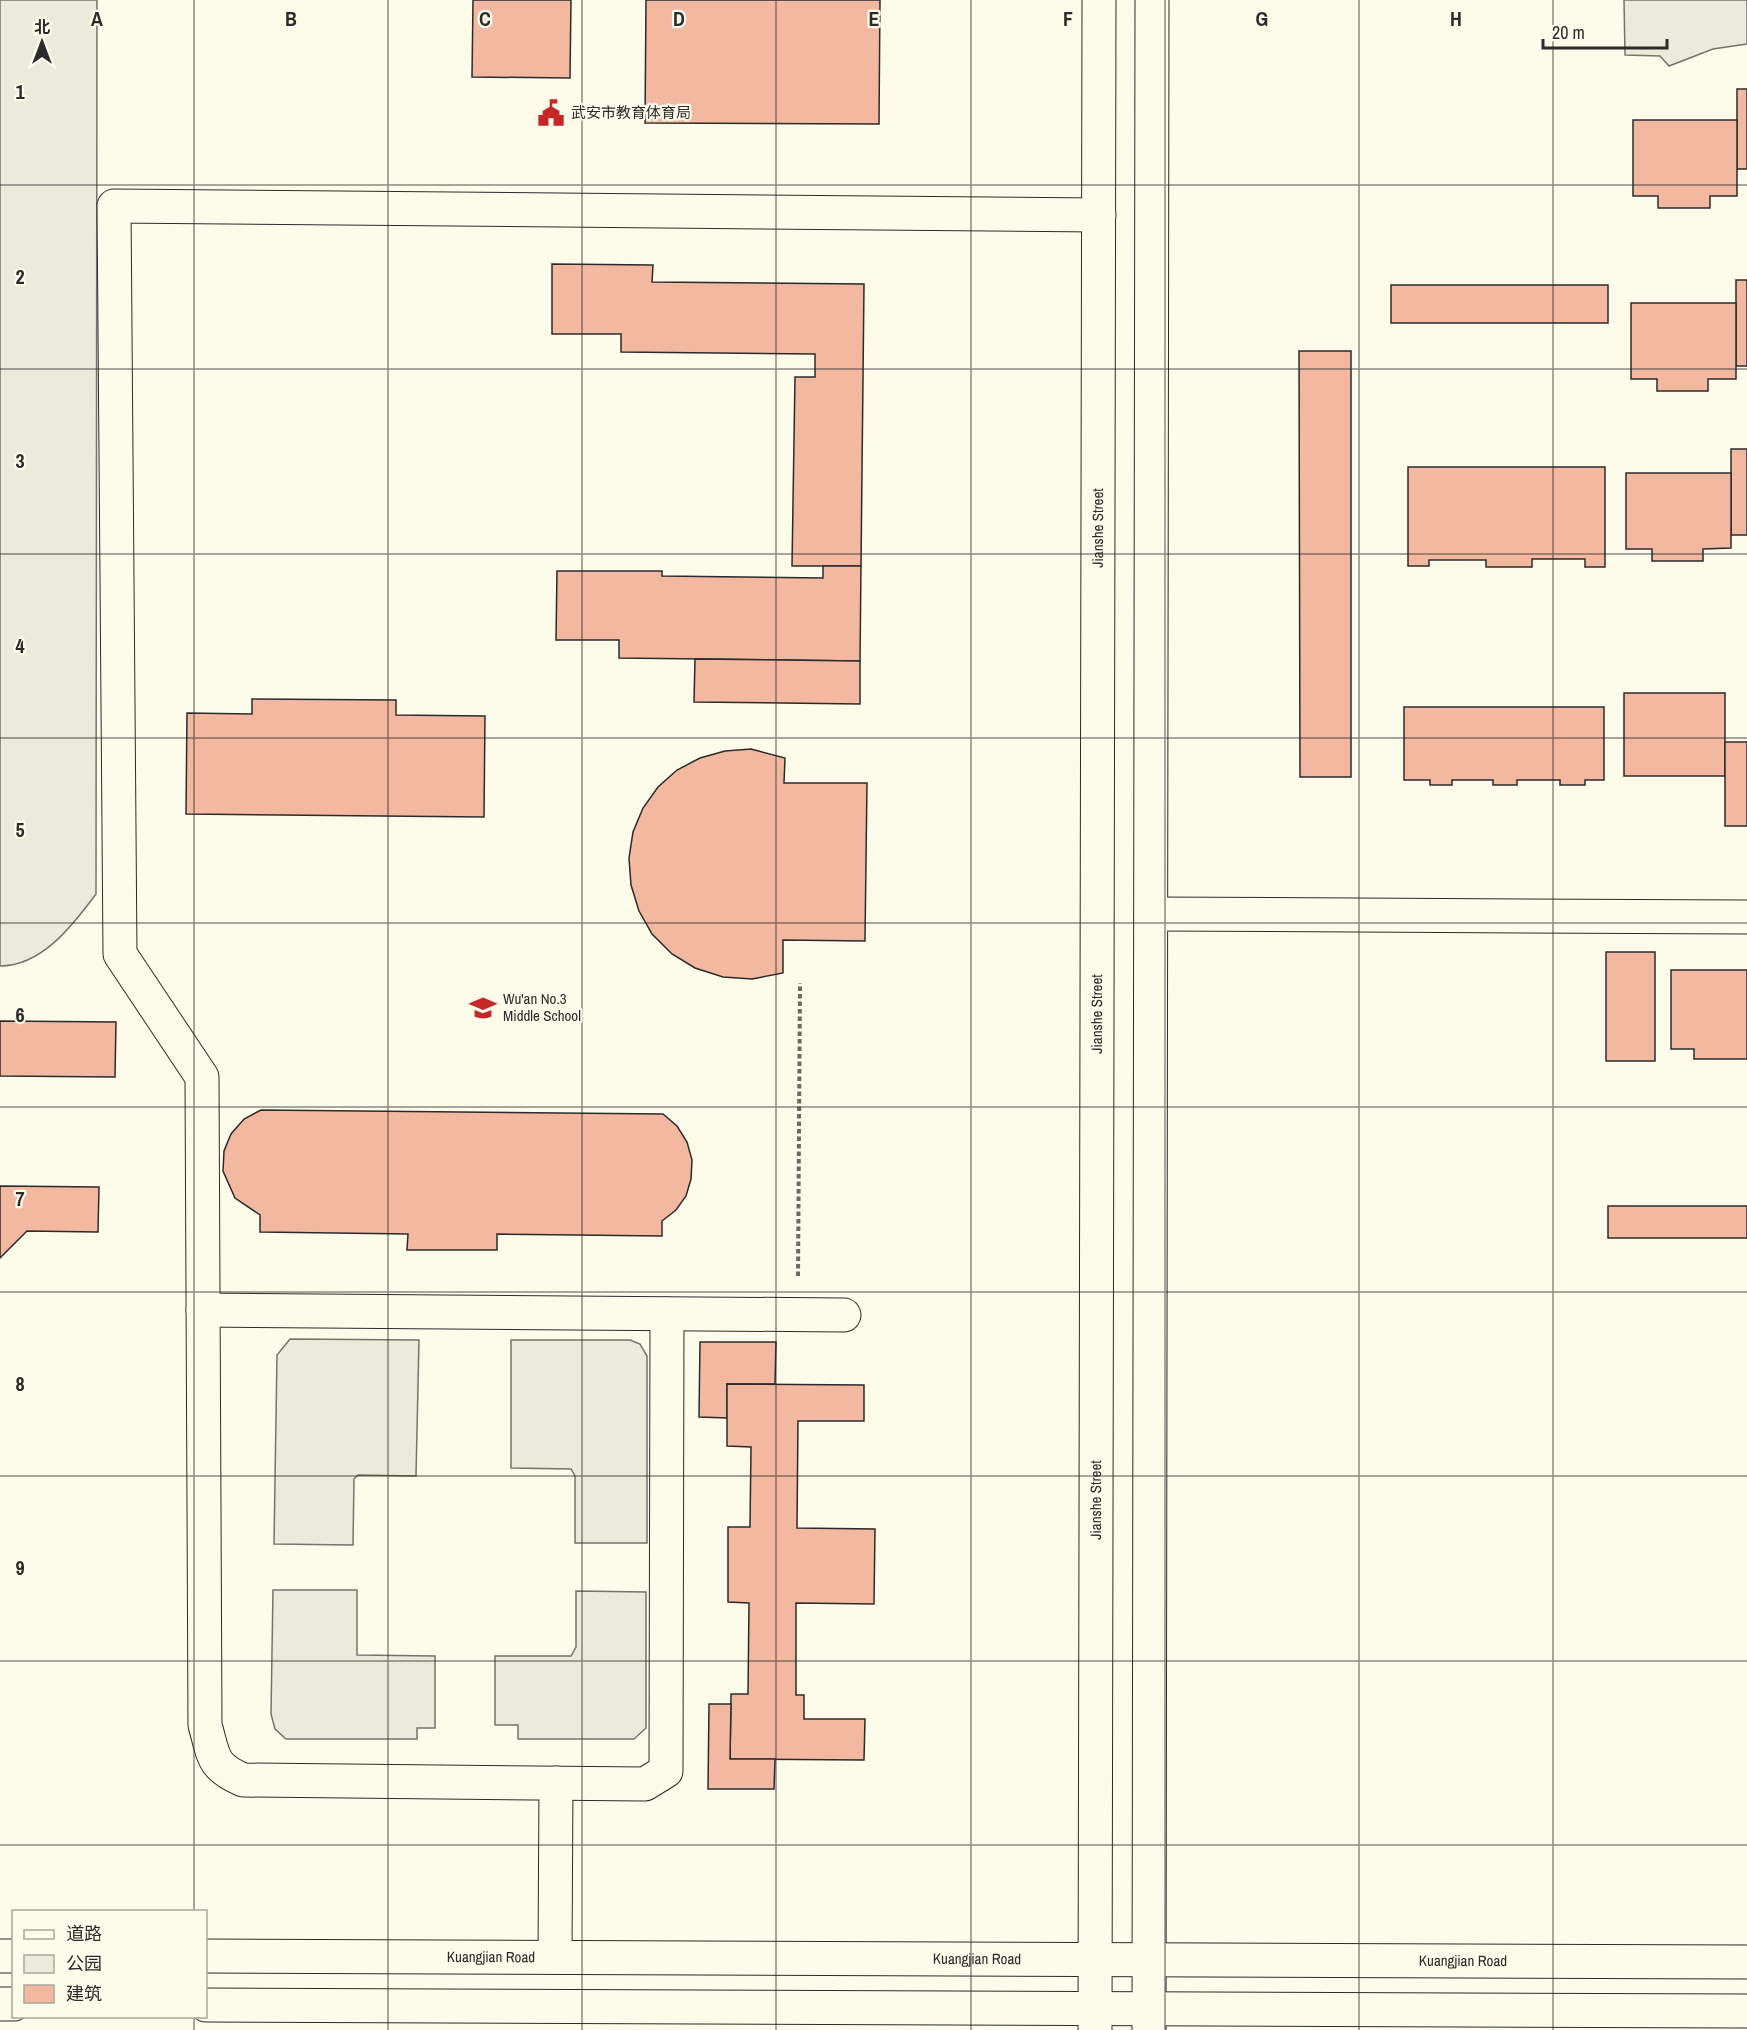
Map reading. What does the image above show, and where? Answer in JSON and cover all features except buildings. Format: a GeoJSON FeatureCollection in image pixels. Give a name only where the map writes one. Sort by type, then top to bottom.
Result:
{"type":"FeatureCollection","features":[{"type":"Feature","properties":{"kind":"main road","name":"Jianshe Street"},"geometry":{"type":"LineString","coordinates":[[1095,2019],[1099,0]]}},
{"type":"Feature","properties":{"kind":"main road"},"geometry":{"type":"LineString","coordinates":[[1149,2019],[1152,0]]}},
{"type":"Feature","properties":{"kind":"main road"},"geometry":{"type":"LineString","coordinates":[[667,1314],[666,1771],[645,1784],[243,1780],[224,1772],[214,1758],[206,1725],[202,1077],[120,954],[114,206],[1099,215]]}},
{"type":"Feature","properties":{"kind":"main road"},"geometry":{"type":"LineString","coordinates":[[1150,914],[1747,917]]}},
{"type":"Feature","properties":{"kind":"main road"},"geometry":{"type":"LineString","coordinates":[[203,1310],[844,1315]]}},
{"type":"Feature","properties":{"kind":"main road"},"geometry":{"type":"LineString","coordinates":[[555,1957],[556,1783]]}},
{"type":"Feature","properties":{"kind":"main road","name":"Kuangjian Road"},"geometry":{"type":"LineString","coordinates":[[207,1956],[1747,1962]]}},
{"type":"Feature","properties":{"kind":"main road"},"geometry":{"type":"LineString","coordinates":[[207,2005],[1095,2019],[1747,2011]]}},
{"type":"Feature","properties":{"kind":"path"},"geometry":{"type":"LineString","coordinates":[[797,1315],[800,983]]}},
{"type":"Feature","properties":{"kind":"green space"},"geometry":{"type":"Polygon","coordinates":[[[0,0],[97,0],[96,894],[67,930],[43,951],[15,964],[0,966],[0,0]]]}},
{"type":"Feature","properties":{"kind":"green space"},"geometry":{"type":"Polygon","coordinates":[[[1624,0],[1747,0],[1747,44],[1713,49],[1669,66],[1660,56],[1625,55],[1624,0]]]}},
{"type":"Feature","properties":{"kind":"green space"},"geometry":{"type":"Polygon","coordinates":[[[290,1339],[419,1340],[416,1476],[358,1475],[354,1479],[353,1545],[274,1544],[277,1355],[290,1339]]]}},
{"type":"Feature","properties":{"kind":"green space"},"geometry":{"type":"Polygon","coordinates":[[[511,1340],[630,1340],[640,1344],[647,1356],[647,1543],[575,1543],[575,1476],[571,1469],[511,1468],[511,1340]]]}},
{"type":"Feature","properties":{"kind":"green space"},"geometry":{"type":"Polygon","coordinates":[[[273,1590],[357,1590],[357,1655],[435,1656],[435,1728],[417,1728],[417,1739],[286,1739],[275,1729],[271,1714],[273,1590]]]}},
{"type":"Feature","properties":{"kind":"green space"},"geometry":{"type":"Polygon","coordinates":[[[576,1591],[646,1592],[646,1728],[634,1739],[518,1739],[518,1725],[495,1725],[495,1656],[571,1656],[576,1647],[576,1591]]]}},
{"type":"Feature","properties":{"kind":"place","name":"武安市教育体育局"},"geometry":{"type":"Point","coordinates":[551,113]}},
{"type":"Feature","properties":{"kind":"place","name":"Wu'an No.3 Middle School"},"geometry":{"type":"Point","coordinates":[483,1008]}}]}
